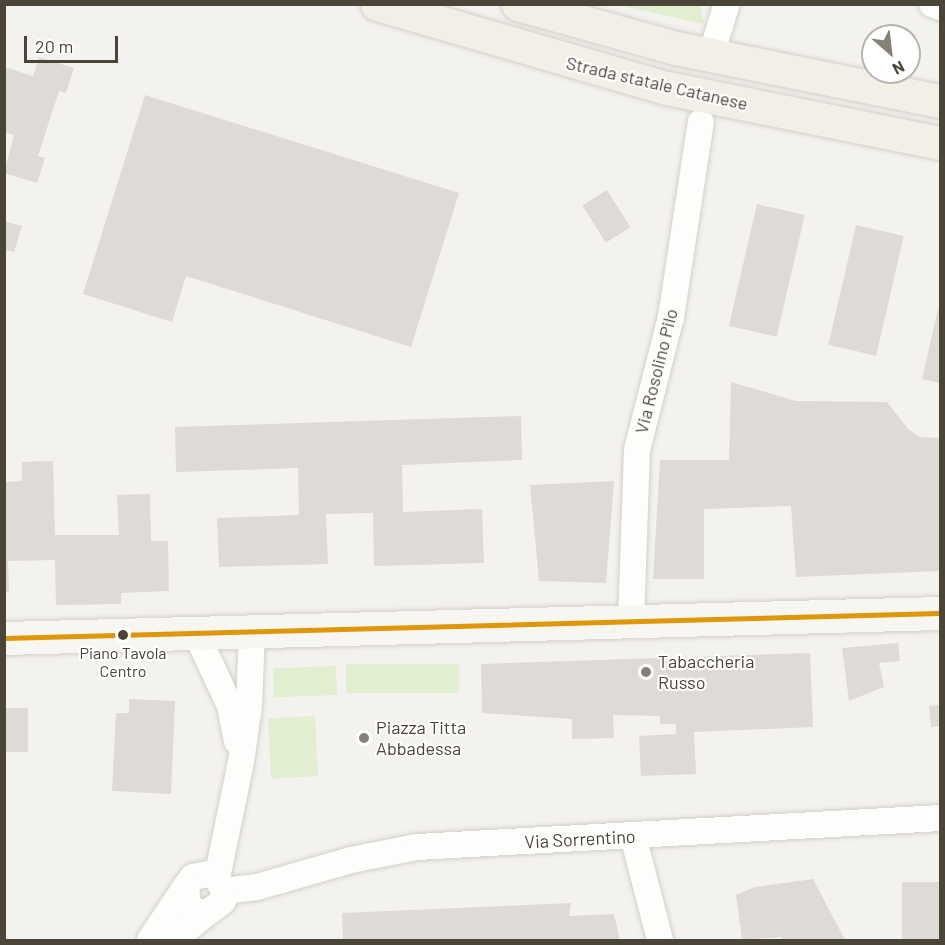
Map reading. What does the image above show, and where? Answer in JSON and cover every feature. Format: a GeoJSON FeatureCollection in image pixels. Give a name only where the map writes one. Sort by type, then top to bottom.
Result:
{"type":"FeatureCollection","features":[{"type":"Feature","properties":{"kind":"main road","name":"Strada statale Catanese"},"geometry":{"type":"LineString","coordinates":[[377,4],[667,88],[940,143]]}},
{"type":"Feature","properties":{"kind":"main road"},"geometry":{"type":"LineString","coordinates":[[518,4],[675,48],[940,101]]}},
{"type":"Feature","properties":{"kind":"street"},"geometry":{"type":"LineString","coordinates":[[716,39],[727,4]]}},
{"type":"Feature","properties":{"kind":"street"},"geometry":{"type":"LineString","coordinates":[[932,4],[940,7]]}},
{"type":"Feature","properties":{"kind":"street","name":"Via Rosolino Pilo"},"geometry":{"type":"LineString","coordinates":[[631,622],[637,450],[671,317],[700,122]]}},
{"type":"Feature","properties":{"kind":"street"},"geometry":{"type":"LineString","coordinates":[[4,638],[940,614]]}},
{"type":"Feature","properties":{"kind":"street"},"geometry":{"type":"LineString","coordinates":[[207,913],[188,905],[205,883],[227,823],[241,762],[252,632]]}},
{"type":"Feature","properties":{"kind":"street"},"geometry":{"type":"LineString","coordinates":[[196,633],[230,706],[241,762]]}},
{"type":"Feature","properties":{"kind":"street","name":"Via Sorrentino"},"geometry":{"type":"LineString","coordinates":[[205,883],[257,887],[417,847],[940,818]]}},
{"type":"Feature","properties":{"kind":"street"},"geometry":{"type":"LineString","coordinates":[[633,836],[660,940]]}},
{"type":"Feature","properties":{"kind":"street"},"geometry":{"type":"LineString","coordinates":[[174,940],[207,913],[217,909],[205,883]]}},
{"type":"Feature","properties":{"kind":"street"},"geometry":{"type":"LineString","coordinates":[[150,940],[205,883]]}},
{"type":"Feature","properties":{"kind":"green space"},"geometry":{"type":"Polygon","coordinates":[[[618,5],[700,5],[704,24],[618,5]]]}},
{"type":"Feature","properties":{"kind":"green space"},"geometry":{"type":"Polygon","coordinates":[[[346,664],[459,664],[459,693],[346,693],[346,664]]]}},
{"type":"Feature","properties":{"kind":"green space"},"geometry":{"type":"Polygon","coordinates":[[[336,666],[337,695],[274,697],[273,668],[336,666]]]}},
{"type":"Feature","properties":{"kind":"green space"},"geometry":{"type":"Polygon","coordinates":[[[315,716],[318,776],[271,778],[268,718],[315,716]]]}},
{"type":"Feature","properties":{"kind":"building"},"geometry":{"type":"Polygon","coordinates":[[[39,57],[74,68],[66,93],[59,91],[38,156],[45,158],[37,183],[4,173],[14,135],[4,132],[4,67],[33,76],[39,57]]]}},
{"type":"Feature","properties":{"kind":"building"},"geometry":{"type":"Polygon","coordinates":[[[145,95],[459,193],[411,347],[186,276],[172,322],[83,294],[145,95]]]}},
{"type":"Feature","properties":{"kind":"building"},"geometry":{"type":"Polygon","coordinates":[[[607,190],[630,227],[606,243],[582,205],[607,190]]]}},
{"type":"Feature","properties":{"kind":"building"},"geometry":{"type":"Polygon","coordinates":[[[757,204],[805,215],[777,337],[729,326],[757,204]]]}},
{"type":"Feature","properties":{"kind":"building"},"geometry":{"type":"Polygon","coordinates":[[[4,221],[22,226],[14,252],[7,250],[5,257],[4,221]]]}},
{"type":"Feature","properties":{"kind":"building"},"geometry":{"type":"Polygon","coordinates":[[[856,225],[904,236],[876,356],[828,345],[856,225]]]}},
{"type":"Feature","properties":{"kind":"building"},"geometry":{"type":"Polygon","coordinates":[[[940,301],[940,383],[922,379],[940,301]]]}},
{"type":"Feature","properties":{"kind":"building"},"geometry":{"type":"Polygon","coordinates":[[[731,382],[796,401],[887,402],[908,429],[920,437],[940,438],[940,571],[796,577],[791,506],[704,509],[704,579],[653,579],[660,460],[729,460],[731,382]]]}},
{"type":"Feature","properties":{"kind":"building"},"geometry":{"type":"Polygon","coordinates":[[[521,416],[522,460],[402,465],[403,512],[482,509],[484,563],[374,566],[373,513],[326,514],[328,564],[219,567],[217,518],[299,515],[298,468],[176,472],[175,427],[521,416]]]}},
{"type":"Feature","properties":{"kind":"building"},"geometry":{"type":"Polygon","coordinates":[[[53,461],[55,535],[119,535],[117,495],[150,494],[151,541],[168,541],[169,591],[121,593],[121,604],[56,605],[55,560],[8,561],[9,592],[4,592],[5,482],[22,481],[22,462],[53,461]]]}},
{"type":"Feature","properties":{"kind":"building"},"geometry":{"type":"Polygon","coordinates":[[[614,481],[606,583],[539,581],[530,485],[614,481]]]}},
{"type":"Feature","properties":{"kind":"building"},"geometry":{"type":"Polygon","coordinates":[[[898,643],[900,661],[879,663],[884,687],[849,701],[842,648],[898,643]]]}},
{"type":"Feature","properties":{"kind":"building"},"geometry":{"type":"Polygon","coordinates":[[[810,653],[813,727],[694,732],[696,774],[641,776],[639,736],[676,734],[676,724],[660,724],[660,716],[613,715],[614,738],[572,739],[572,719],[482,713],[481,664],[810,653]]]}},
{"type":"Feature","properties":{"kind":"building"},"geometry":{"type":"Polygon","coordinates":[[[129,699],[175,701],[171,794],[112,791],[116,713],[129,713],[129,699]]]}},
{"type":"Feature","properties":{"kind":"building"},"geometry":{"type":"Polygon","coordinates":[[[940,705],[940,726],[931,727],[929,706],[940,705]]]}},
{"type":"Feature","properties":{"kind":"building"},"geometry":{"type":"Polygon","coordinates":[[[4,708],[28,708],[28,752],[4,752],[4,708]]]}},
{"type":"Feature","properties":{"kind":"building"},"geometry":{"type":"Polygon","coordinates":[[[813,879],[845,940],[783,940],[781,937],[742,940],[736,895],[755,887],[813,879]]]}},
{"type":"Feature","properties":{"kind":"building"},"geometry":{"type":"Polygon","coordinates":[[[902,882],[940,882],[940,940],[902,940],[902,882]]]}},
{"type":"Feature","properties":{"kind":"building"},"geometry":{"type":"Polygon","coordinates":[[[571,903],[569,916],[614,914],[620,940],[343,940],[342,913],[571,903]]]}},
{"type":"Feature","properties":{"kind":"transit line"},"geometry":{"type":"LineString","coordinates":[[4,638],[940,613]]}},
{"type":"Feature","properties":{"kind":"place","name":"Piano Tavola Centro"},"geometry":{"type":"Point","coordinates":[123,635]}},
{"type":"Feature","properties":{"kind":"place","name":"Tabaccheria Russo"},"geometry":{"type":"Point","coordinates":[646,672]}},
{"type":"Feature","properties":{"kind":"place","name":"Piazza Titta Abbadessa"},"geometry":{"type":"Point","coordinates":[364,738]}}]}
